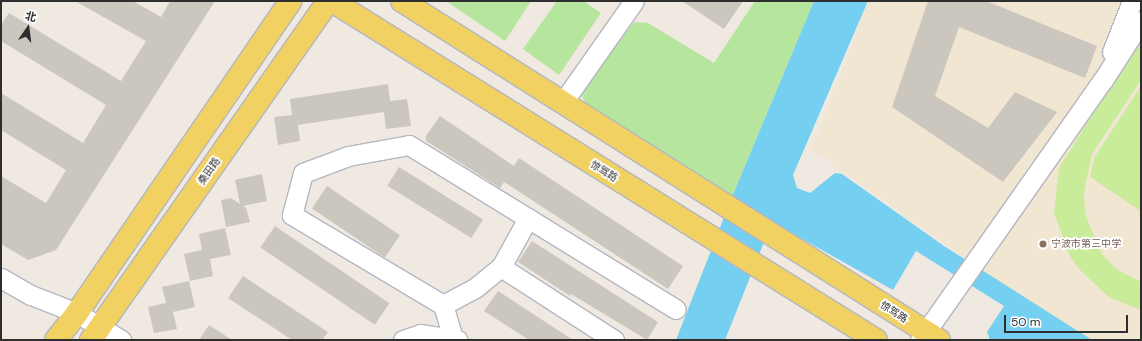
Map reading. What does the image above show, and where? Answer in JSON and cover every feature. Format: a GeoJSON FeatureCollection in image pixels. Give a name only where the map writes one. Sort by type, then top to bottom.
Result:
{"type":"FeatureCollection","features":[{"type":"Feature","properties":{"kind":"main road"},"geometry":{"type":"LineString","coordinates":[[56,340],[77,313],[291,1]]}},
{"type":"Feature","properties":{"kind":"main road","name":"桑田路"},"geometry":{"type":"LineString","coordinates":[[95,333],[328,1]]}},
{"type":"Feature","properties":{"kind":"main road","name":"惊驾路"},"geometry":{"type":"LineString","coordinates":[[332,1],[764,272],[876,340]]}},
{"type":"Feature","properties":{"kind":"main road","name":"惊驾路"},"geometry":{"type":"LineString","coordinates":[[402,1],[716,199],[928,337]]}},
{"type":"Feature","properties":{"kind":"street"},"geometry":{"type":"LineString","coordinates":[[563,102],[634,1]]}},
{"type":"Feature","properties":{"kind":"street"},"geometry":{"type":"LineString","coordinates":[[1103,80],[1132,1]]}},
{"type":"Feature","properties":{"kind":"street"},"geometry":{"type":"LineString","coordinates":[[928,337],[948,300],[1103,80],[1141,21]]}},
{"type":"Feature","properties":{"kind":"street"},"geometry":{"type":"LineString","coordinates":[[403,340],[420,334],[456,340],[443,305],[292,215],[303,173],[348,156],[409,145],[676,309]]}},
{"type":"Feature","properties":{"kind":"street"},"geometry":{"type":"LineString","coordinates":[[443,305],[475,288],[501,267],[528,218]]}},
{"type":"Feature","properties":{"kind":"street"},"geometry":{"type":"LineString","coordinates":[[501,267],[614,340]]}},
{"type":"Feature","properties":{"kind":"street"},"geometry":{"type":"LineString","coordinates":[[1,278],[31,295],[77,313],[95,333],[121,340]]}},
{"type":"Feature","properties":{"kind":"shaded area","name":"宁波市第三中学"},"geometry":{"type":"Polygon","coordinates":[[[869,1],[1141,1],[1141,340],[1080,340],[811,149],[869,1]]]}},
{"type":"Feature","properties":{"kind":"green space"},"geometry":{"type":"Polygon","coordinates":[[[446,1],[531,1],[505,41],[446,1]]]}},
{"type":"Feature","properties":{"kind":"green space"},"geometry":{"type":"Polygon","coordinates":[[[557,1],[583,1],[601,13],[559,75],[523,49],[557,1]]]}},
{"type":"Feature","properties":{"kind":"green space"},"geometry":{"type":"Polygon","coordinates":[[[755,1],[814,1],[732,197],[590,113],[580,92],[634,22],[648,23],[714,63],[755,1]]]}},
{"type":"Feature","properties":{"kind":"green space"},"geometry":{"type":"Polygon","coordinates":[[[1141,37],[1141,80],[1092,154],[1084,192],[1085,214],[1101,253],[1116,269],[1141,282],[1141,310],[1110,298],[1080,270],[1070,256],[1054,213],[1059,168],[1141,37]]]}},
{"type":"Feature","properties":{"kind":"green space"},"geometry":{"type":"Polygon","coordinates":[[[1141,86],[1141,211],[1090,177],[1094,158],[1141,86]]]}},
{"type":"Feature","properties":{"kind":"water"},"geometry":{"type":"Polygon","coordinates":[[[814,1],[868,1],[793,175],[797,188],[810,193],[835,173],[842,174],[944,246],[1092,340],[990,340],[987,332],[1004,306],[916,251],[893,290],[772,222],[725,340],[676,340],[732,197],[814,1]]]}},
{"type":"Feature","properties":{"kind":"building"},"geometry":{"type":"Polygon","coordinates":[[[75,1],[133,1],[161,17],[170,1],[215,1],[56,250],[28,260],[1,244],[1,176],[46,203],[66,170],[1,130],[1,93],[83,143],[106,105],[1,41],[1,25],[9,13],[121,81],[146,41],[75,1]]]}},
{"type":"Feature","properties":{"kind":"building"},"geometry":{"type":"Polygon","coordinates":[[[682,1],[743,1],[724,29],[682,1]]]}},
{"type":"Feature","properties":{"kind":"building"},"geometry":{"type":"Polygon","coordinates":[[[928,1],[986,1],[1097,46],[1085,78],[959,27],[935,96],[988,128],[1015,92],[1057,112],[1003,182],[892,107],[928,1]]]}},
{"type":"Feature","properties":{"kind":"building"},"geometry":{"type":"Polygon","coordinates":[[[388,84],[390,101],[407,99],[411,126],[386,129],[384,112],[298,125],[300,141],[278,145],[274,117],[292,115],[290,99],[388,84]]]}},
{"type":"Feature","properties":{"kind":"building"},"geometry":{"type":"Polygon","coordinates":[[[440,116],[514,166],[519,158],[683,266],[668,289],[504,182],[500,188],[426,141],[426,136],[440,116]]]}},
{"type":"Feature","properties":{"kind":"building"},"geometry":{"type":"Polygon","coordinates":[[[399,167],[483,219],[471,238],[387,186],[399,167]]]}},
{"type":"Feature","properties":{"kind":"building"},"geometry":{"type":"Polygon","coordinates":[[[262,174],[267,201],[243,206],[246,208],[250,222],[226,227],[221,200],[231,198],[240,204],[235,180],[262,174]]]}},
{"type":"Feature","properties":{"kind":"building"},"geometry":{"type":"Polygon","coordinates":[[[327,186],[400,235],[385,258],[312,208],[327,186]]]}},
{"type":"Feature","properties":{"kind":"building"},"geometry":{"type":"Polygon","coordinates":[[[275,226],[389,303],[375,325],[260,248],[275,226]]]}},
{"type":"Feature","properties":{"kind":"building"},"geometry":{"type":"Polygon","coordinates":[[[225,228],[231,255],[210,259],[213,276],[190,281],[184,254],[202,250],[199,234],[225,228]]]}},
{"type":"Feature","properties":{"kind":"building"},"geometry":{"type":"Polygon","coordinates":[[[532,241],[658,322],[647,340],[571,294],[570,296],[518,262],[532,241]]]}},
{"type":"Feature","properties":{"kind":"building"},"geometry":{"type":"Polygon","coordinates":[[[243,276],[328,332],[322,340],[292,340],[228,298],[243,276]]]}},
{"type":"Feature","properties":{"kind":"building"},"geometry":{"type":"Polygon","coordinates":[[[189,281],[195,307],[173,312],[177,329],[154,333],[148,307],[166,303],[162,287],[189,281]]]}},
{"type":"Feature","properties":{"kind":"building"},"geometry":{"type":"Polygon","coordinates":[[[498,291],[573,340],[529,340],[484,311],[498,291]]]}},
{"type":"Feature","properties":{"kind":"building"},"geometry":{"type":"Polygon","coordinates":[[[209,325],[232,340],[199,340],[209,325]]]}},
{"type":"Feature","properties":{"kind":"place","name":"宁波市第三中学"},"geometry":{"type":"Point","coordinates":[1043,244]}}]}
